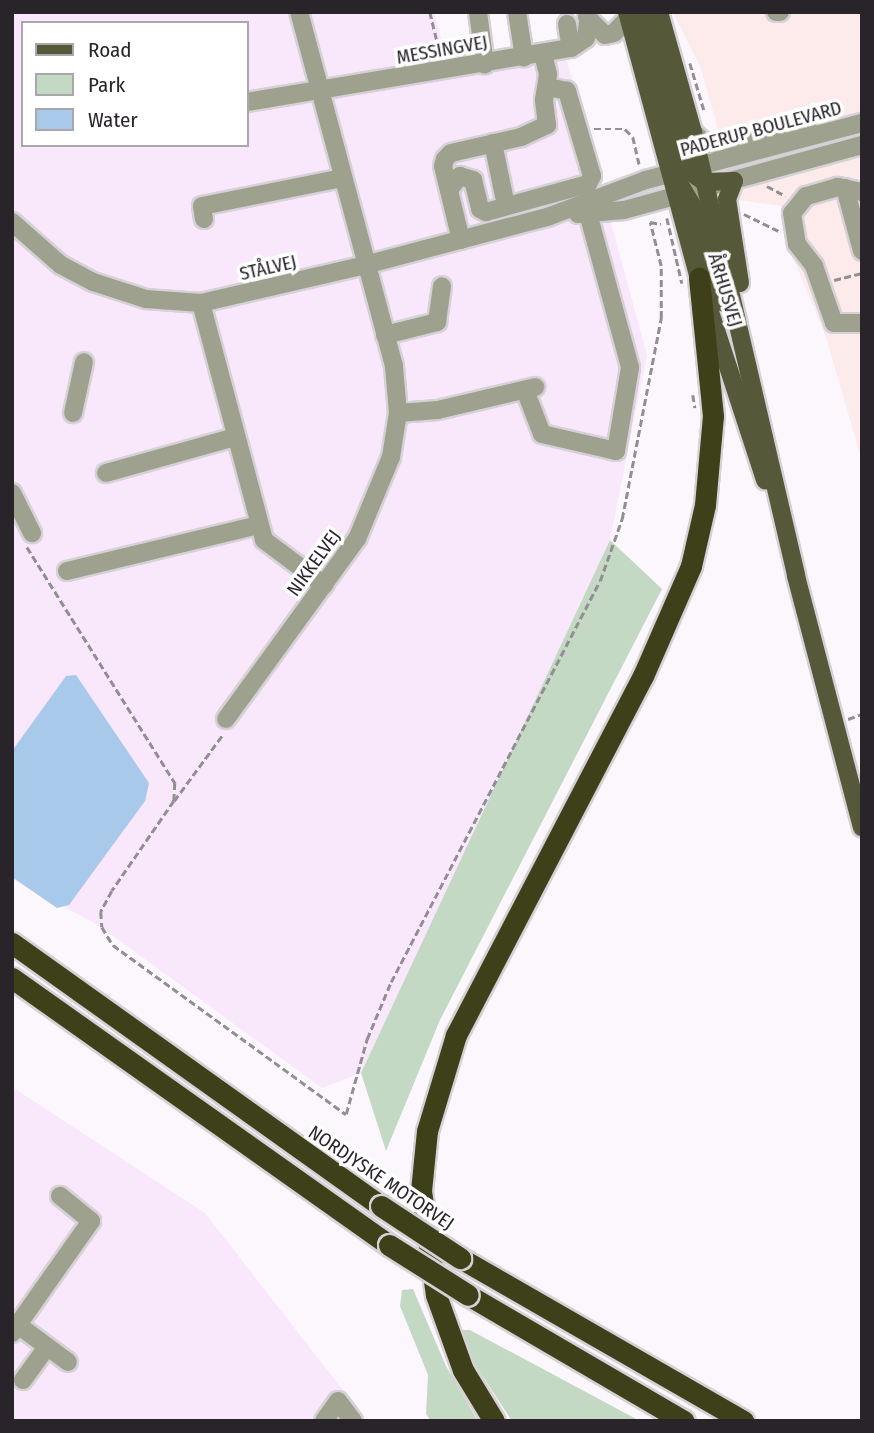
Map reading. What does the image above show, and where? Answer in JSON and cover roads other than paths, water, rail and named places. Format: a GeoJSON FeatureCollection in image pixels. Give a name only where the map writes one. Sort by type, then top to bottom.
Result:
{"type":"FeatureCollection","features":[{"type":"Feature","properties":{"kind":"highway"},"geometry":{"type":"LineString","coordinates":[[494,1421],[459,1360],[436,1295],[421,1191],[426,1131],[456,1035],[643,676],[691,566],[705,505],[712,426],[699,278]]}},
{"type":"Feature","properties":{"kind":"highway","name":"NORDJYSKE MOTORVEJ"},"geometry":{"type":"LineString","coordinates":[[12,943],[381,1206],[460,1258],[743,1421]]}},
{"type":"Feature","properties":{"kind":"highway"},"geometry":{"type":"LineString","coordinates":[[12,978],[389,1245],[468,1295],[684,1421]]}},
{"type":"Feature","properties":{"kind":"main road","name":"ÅRHUSVEJ"},"geometry":{"type":"LineString","coordinates":[[659,12],[693,132],[685,181]]}},
{"type":"Feature","properties":{"kind":"main road","name":"ÅRHUSVEJ"},"geometry":{"type":"LineString","coordinates":[[632,14],[685,181],[699,278],[796,576]]}},
{"type":"Feature","properties":{"kind":"main road"},"geometry":{"type":"LineString","coordinates":[[685,181],[734,181],[727,198],[755,392],[685,181]]}},
{"type":"Feature","properties":{"kind":"main road","name":"ÅRHUSVEJ"},"geometry":{"type":"LineString","coordinates":[[755,392],[796,576],[862,828]]}},
{"type":"Feature","properties":{"kind":"street"},"geometry":{"type":"LineString","coordinates":[[299,12],[366,265]]}},
{"type":"Feature","properties":{"kind":"street"},"geometry":{"type":"LineString","coordinates":[[478,12],[485,65]]}},
{"type":"Feature","properties":{"kind":"street"},"geometry":{"type":"LineString","coordinates":[[517,12],[524,57]]}},
{"type":"Feature","properties":{"kind":"street"},"geometry":{"type":"LineString","coordinates":[[587,17],[605,34],[614,33],[632,14]]}},
{"type":"Feature","properties":{"kind":"street"},"geometry":{"type":"LineString","coordinates":[[567,24],[571,48],[586,38],[587,17]]}},
{"type":"Feature","properties":{"kind":"street","name":"MESSINGVEJ"},"geometry":{"type":"LineString","coordinates":[[248,102],[445,72],[571,48]]}},
{"type":"Feature","properties":{"kind":"street"},"geometry":{"type":"LineString","coordinates":[[543,54],[548,87],[544,100],[547,125],[471,160],[480,209],[485,212],[588,184],[592,176],[567,91],[548,87]]}},
{"type":"Feature","properties":{"kind":"street"},"geometry":{"type":"LineString","coordinates":[[693,132],[705,143],[724,146],[862,113]]}},
{"type":"Feature","properties":{"kind":"street","name":"PADERUP BOULEVARD"},"geometry":{"type":"LineString","coordinates":[[685,181],[862,123]]}},
{"type":"Feature","properties":{"kind":"street"},"geometry":{"type":"LineString","coordinates":[[734,181],[862,145]]}},
{"type":"Feature","properties":{"kind":"street"},"geometry":{"type":"LineString","coordinates":[[461,240],[445,159],[494,148]]}},
{"type":"Feature","properties":{"kind":"street"},"geometry":{"type":"LineString","coordinates":[[494,148],[504,195]]}},
{"type":"Feature","properties":{"kind":"street"},"geometry":{"type":"LineString","coordinates":[[449,190],[460,176],[473,180]]}},
{"type":"Feature","properties":{"kind":"street"},"geometry":{"type":"LineString","coordinates":[[204,219],[202,206],[342,178]]}},
{"type":"Feature","properties":{"kind":"street","name":"STÅLVEJ"},"geometry":{"type":"LineString","coordinates":[[550,216],[624,210],[685,181]]}},
{"type":"Feature","properties":{"kind":"street","name":"STÅLVEJ"},"geometry":{"type":"LineString","coordinates":[[12,222],[18,244],[93,282],[146,299],[201,303],[366,265],[685,181]]}},
{"type":"Feature","properties":{"kind":"street"},"geometry":{"type":"LineString","coordinates":[[861,323],[834,323],[820,284],[796,238],[792,213],[798,202],[854,190],[862,251]]}},
{"type":"Feature","properties":{"kind":"street"},"geometry":{"type":"LineString","coordinates":[[398,413],[438,410],[530,388],[542,434],[616,451],[630,367],[588,213]]}},
{"type":"Feature","properties":{"kind":"street","name":"NIKKELVEJ"},"geometry":{"type":"LineString","coordinates":[[226,719],[357,538],[380,492],[391,457],[398,413],[394,366],[366,265]]}},
{"type":"Feature","properties":{"kind":"street"},"geometry":{"type":"LineString","coordinates":[[385,335],[437,322],[442,286]]}},
{"type":"Feature","properties":{"kind":"street"},"geometry":{"type":"LineString","coordinates":[[201,303],[264,540],[324,585]]}},
{"type":"Feature","properties":{"kind":"street"},"geometry":{"type":"LineString","coordinates":[[73,413],[84,362]]}},
{"type":"Feature","properties":{"kind":"street"},"geometry":{"type":"LineString","coordinates":[[106,473],[236,437]]}},
{"type":"Feature","properties":{"kind":"street"},"geometry":{"type":"LineString","coordinates":[[12,493],[26,534]]}},
{"type":"Feature","properties":{"kind":"street"},"geometry":{"type":"LineString","coordinates":[[67,571],[258,525]]}},
{"type":"Feature","properties":{"kind":"street"},"geometry":{"type":"LineString","coordinates":[[60,1196],[91,1221],[15,1329],[68,1362]]}},
{"type":"Feature","properties":{"kind":"street"},"geometry":{"type":"LineString","coordinates":[[23,1380],[47,1347]]}},
{"type":"Feature","properties":{"kind":"street"},"geometry":{"type":"LineString","coordinates":[[324,1421],[338,1401],[353,1421]]}},
{"type":"Feature","properties":{"kind":"water"},"geometry":{"type":"Polygon","coordinates":[[[76,675],[149,783],[145,801],[69,905],[57,908],[12,877],[12,751],[66,676],[76,675]]]}}]}
